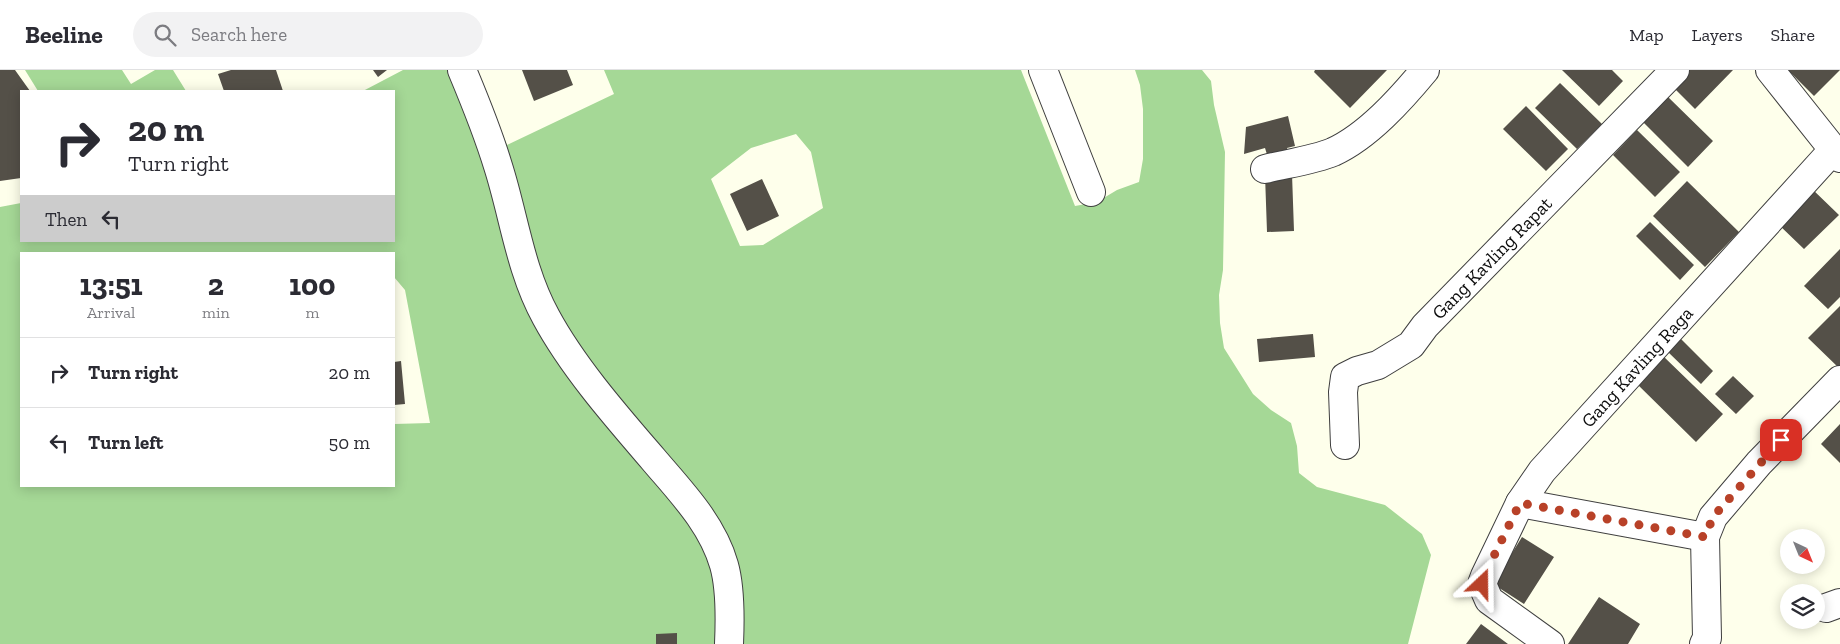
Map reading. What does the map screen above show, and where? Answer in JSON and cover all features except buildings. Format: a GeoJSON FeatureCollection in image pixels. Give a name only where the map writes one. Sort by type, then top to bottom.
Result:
{"type":"FeatureCollection","features":[{"type":"Feature","properties":{"kind":"street"},"geometry":{"type":"LineString","coordinates":[[462,70],[498,167],[517,240],[545,315],[560,342],[610,408],[700,515],[714,539],[724,566],[730,618],[729,644]]}},
{"type":"Feature","properties":{"kind":"street"},"geometry":{"type":"LineString","coordinates":[[1043,70],[1091,192]]}},
{"type":"Feature","properties":{"kind":"street"},"geometry":{"type":"LineString","coordinates":[[1265,170],[1332,152],[1348,143],[1393,106],[1425,70]]}},
{"type":"Feature","properties":{"kind":"street","name":"Gang Kavling Rapat"},"geometry":{"type":"LineString","coordinates":[[1345,445],[1343,392],[1345,377],[1378,366],[1411,345],[1425,326],[1675,70]]}},
{"type":"Feature","properties":{"kind":"street"},"geometry":{"type":"LineString","coordinates":[[1770,70],[1837,154]]}},
{"type":"Feature","properties":{"kind":"street","name":"Gang Kavling Raga"},"geometry":{"type":"LineString","coordinates":[[1548,644],[1493,604],[1485,594],[1482,584],[1484,576],[1520,503],[1542,471],[1837,154]]}},
{"type":"Feature","properties":{"kind":"street"},"geometry":{"type":"LineString","coordinates":[[1706,641],[1705,537],[1713,517],[1753,470],[1840,380]]}},
{"type":"Feature","properties":{"kind":"street"},"geometry":{"type":"LineString","coordinates":[[1520,503],[1705,537]]}},
{"type":"Feature","properties":{"kind":"green space"},"geometry":{"type":"Polygon","coordinates":[[[25,70],[122,70],[131,84],[155,70],[173,70],[185,90],[37,90],[25,70]]]}},
{"type":"Feature","properties":{"kind":"green space"},"geometry":{"type":"Polygon","coordinates":[[[403,70],[477,70],[507,145],[614,94],[604,70],[1021,70],[1075,206],[1097,202],[1117,190],[1139,182],[1143,159],[1143,109],[1140,85],[1135,70],[1202,70],[1211,81],[1214,105],[1225,152],[1223,270],[1219,295],[1220,323],[1224,348],[1253,394],[1271,410],[1291,423],[1297,446],[1299,473],[1317,487],[1385,505],[1422,534],[1431,555],[1408,644],[0,644],[0,207],[20,203],[20,242],[395,242],[395,90],[365,90],[403,70]],[[796,134],[751,148],[711,179],[740,246],[763,245],[823,208],[811,152],[796,134]]]}},
{"type":"Feature","properties":{"kind":"route"},"geometry":{"type":"LineString","coordinates":[[1482,584],[1484,576],[1520,503],[1705,537],[1713,517],[1781,440]]}}]}
